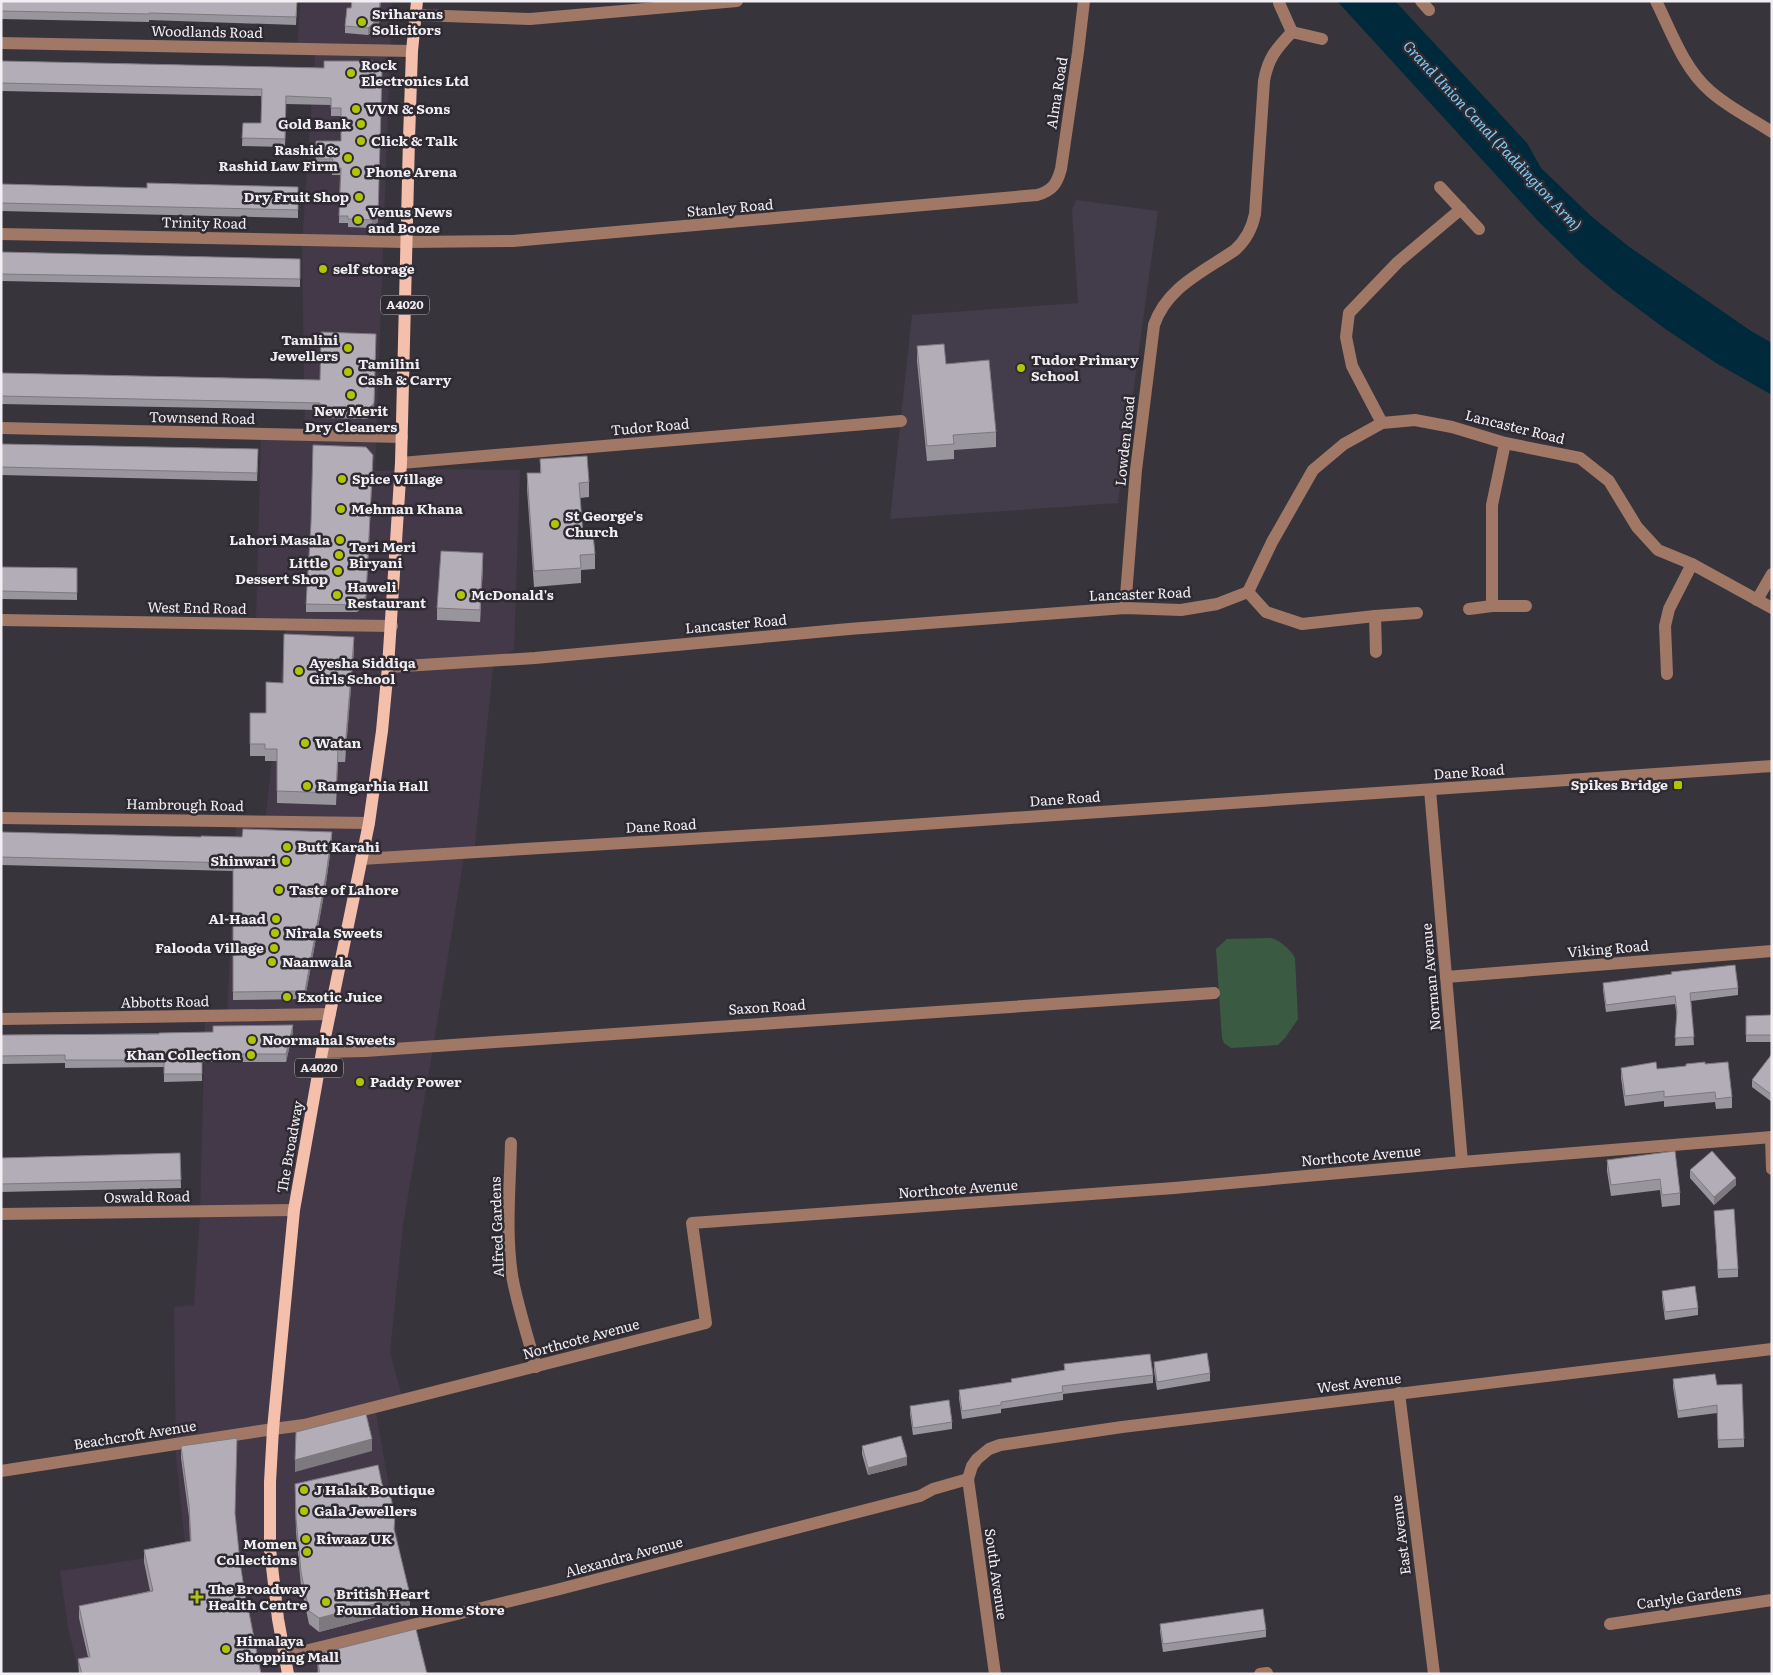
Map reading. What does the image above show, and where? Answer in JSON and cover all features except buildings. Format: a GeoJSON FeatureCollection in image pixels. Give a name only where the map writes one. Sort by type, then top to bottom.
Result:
{"type":"FeatureCollection","features":[{"type":"Feature","properties":{"kind":"main road","name":"The Broadway"},"geometry":{"type":"LineString","coordinates":[[288,1674],[278,1619],[270,1549],[270,1482],[273,1428],[294,1210],[322,1052],[368,823],[382,732],[392,626],[401,463],[412,51],[417,1]]}},
{"type":"Feature","properties":{"kind":"street"},"geometry":{"type":"LineString","coordinates":[[416,15],[530,19],[737,1]]}},
{"type":"Feature","properties":{"kind":"street","name":"Alma Road"},"geometry":{"type":"LineString","coordinates":[[1054,187],[1061,169],[1084,1]]}},
{"type":"Feature","properties":{"kind":"street"},"geometry":{"type":"LineString","coordinates":[[1656,1],[1688,66],[1698,79],[1718,98],[1772,132]]}},
{"type":"Feature","properties":{"kind":"street"},"geometry":{"type":"LineString","coordinates":[[1279,3],[1292,32],[1322,39]]}},
{"type":"Feature","properties":{"kind":"street","name":"Lowden Road"},"geometry":{"type":"LineString","coordinates":[[1125,608],[1136,470],[1154,325],[1162,307],[1178,288],[1235,250],[1243,243],[1252,226],[1257,190],[1266,66],[1275,51],[1292,32]]}},
{"type":"Feature","properties":{"kind":"street","name":"Woodlands Road"},"geometry":{"type":"LineString","coordinates":[[1,43],[412,51]]}},
{"type":"Feature","properties":{"kind":"street"},"geometry":{"type":"LineString","coordinates":[[1440,186],[1479,229]]}},
{"type":"Feature","properties":{"kind":"street","name":"Stanley Road"},"geometry":{"type":"LineString","coordinates":[[406,242],[513,241],[555,238],[1037,195],[1047,192],[1054,187]]}},
{"type":"Feature","properties":{"kind":"street"},"geometry":{"type":"LineString","coordinates":[[1382,423],[1352,366],[1346,337],[1349,313],[1398,262],[1461,209]]}},
{"type":"Feature","properties":{"kind":"street","name":"Trinity Road"},"geometry":{"type":"LineString","coordinates":[[1,234],[406,242]]}},
{"type":"Feature","properties":{"kind":"street","name":"Lancaster Road"},"geometry":{"type":"LineString","coordinates":[[388,667],[535,658],[849,629],[1125,608],[1181,610],[1217,604],[1248,592],[1272,542],[1313,470],[1344,444],[1382,423],[1415,420],[1452,427],[1506,443],[1580,458],[1609,481],[1637,526],[1658,550],[1692,564],[1772,608]]}},
{"type":"Feature","properties":{"kind":"street","name":"Tudor Road"},"geometry":{"type":"LineString","coordinates":[[401,463],[901,421]]}},
{"type":"Feature","properties":{"kind":"street","name":"Townsend Road"},"geometry":{"type":"LineString","coordinates":[[1,428],[402,437]]}},
{"type":"Feature","properties":{"kind":"street"},"geometry":{"type":"LineString","coordinates":[[1492,606],[1492,505],[1506,443]]}},
{"type":"Feature","properties":{"kind":"street"},"geometry":{"type":"LineString","coordinates":[[1667,674],[1665,626],[1669,609],[1692,564]]}},
{"type":"Feature","properties":{"kind":"street"},"geometry":{"type":"LineString","coordinates":[[1757,600],[1772,574]]}},
{"type":"Feature","properties":{"kind":"street"},"geometry":{"type":"LineString","coordinates":[[1248,592],[1266,612],[1302,624],[1375,616],[1417,614]]}},
{"type":"Feature","properties":{"kind":"street"},"geometry":{"type":"LineString","coordinates":[[1469,609],[1492,606],[1526,606]]}},
{"type":"Feature","properties":{"kind":"street"},"geometry":{"type":"LineString","coordinates":[[1375,616],[1376,652]]}},
{"type":"Feature","properties":{"kind":"street","name":"West End Road"},"geometry":{"type":"LineString","coordinates":[[1,620],[392,626]]}},
{"type":"Feature","properties":{"kind":"street","name":"Dane Road"},"geometry":{"type":"LineString","coordinates":[[360,859],[822,831],[1772,766]]}},
{"type":"Feature","properties":{"kind":"street","name":"Norman Avenue"},"geometry":{"type":"LineString","coordinates":[[1430,790],[1462,1162]]}},
{"type":"Feature","properties":{"kind":"street","name":"Hambrough Road"},"geometry":{"type":"LineString","coordinates":[[1,818],[368,823]]}},
{"type":"Feature","properties":{"kind":"street","name":"Viking Road"},"geometry":{"type":"LineString","coordinates":[[1446,977],[1772,951]]}},
{"type":"Feature","properties":{"kind":"street","name":"Saxon Road"},"geometry":{"type":"LineString","coordinates":[[322,1052],[365,1051],[1214,993]]}},
{"type":"Feature","properties":{"kind":"street","name":"Abbotts Road"},"geometry":{"type":"LineString","coordinates":[[1,1019],[330,1014]]}},
{"type":"Feature","properties":{"kind":"street"},"geometry":{"type":"LineString","coordinates":[[1771,1137],[1772,1169]]}},
{"type":"Feature","properties":{"kind":"street","name":"Northcote Avenue"},"geometry":{"type":"LineString","coordinates":[[273,1428],[304,1425],[706,1322],[692,1223],[1117,1193],[1771,1137]]}},
{"type":"Feature","properties":{"kind":"street","name":"Alfred Gardens"},"geometry":{"type":"LineString","coordinates":[[511,1143],[511,1258],[513,1280],[536,1367]]}},
{"type":"Feature","properties":{"kind":"street","name":"Oswald Road"},"geometry":{"type":"LineString","coordinates":[[1,1214],[294,1210]]}},
{"type":"Feature","properties":{"kind":"street","name":"West Avenue"},"geometry":{"type":"LineString","coordinates":[[968,1479],[972,1466],[982,1454],[1000,1445],[1016,1441],[1772,1349]]}},
{"type":"Feature","properties":{"kind":"street","name":"East Avenue"},"geometry":{"type":"LineString","coordinates":[[1399,1393],[1434,1674]]}},
{"type":"Feature","properties":{"kind":"street","name":"Beachcroft Avenue"},"geometry":{"type":"LineString","coordinates":[[1,1471],[273,1428]]}},
{"type":"Feature","properties":{"kind":"street","name":"Alexandra Avenue"},"geometry":{"type":"LineString","coordinates":[[284,1656],[528,1597],[920,1496],[933,1489],[968,1479]]}},
{"type":"Feature","properties":{"kind":"street","name":"South Avenue"},"geometry":{"type":"LineString","coordinates":[[968,1479],[994,1674]]}},
{"type":"Feature","properties":{"kind":"street","name":"Carlyle Gardens"},"geometry":{"type":"LineString","coordinates":[[1610,1624],[1772,1600]]}},
{"type":"Feature","properties":{"kind":"shaded area"},"geometry":{"type":"Polygon","coordinates":[[[300,1],[392,1],[375,471],[440,469],[520,470],[514,650],[494,659],[474,854],[464,857],[403,1225],[390,1352],[402,1397],[375,1407],[416,1640],[424,1674],[79,1674],[68,1627],[60,1571],[186,1552],[176,1458],[174,1307],[194,1305],[200,1215],[205,1016],[227,1016],[236,822],[265,823],[286,629],[256,623],[261,436],[305,437],[302,244],[315,54],[297,53],[300,1]]]}},
{"type":"Feature","properties":{"kind":"shaded area","name":"Tudor Primary School"},"geometry":{"type":"Polygon","coordinates":[[[1076,200],[1158,211],[1118,503],[890,519],[912,315],[1078,303],[1072,210],[1076,200]]]}},
{"type":"Feature","properties":{"kind":"green space"},"geometry":{"type":"Polygon","coordinates":[[[1270,938],[1284,945],[1295,958],[1298,1019],[1278,1045],[1231,1048],[1224,1043],[1222,1038],[1216,949],[1227,939],[1270,938]]]}},
{"type":"Feature","properties":{"kind":"water","name":"Grand Union Canal (Paddington Arm)"},"geometry":{"type":"Polygon","coordinates":[[[1337,1],[1395,1],[1527,143],[1541,168],[1591,216],[1628,246],[1751,331],[1772,343],[1772,395],[1716,363],[1664,328],[1613,290],[1581,263],[1539,222],[1337,1]]]}},
{"type":"Feature","properties":{"kind":"place","name":"Sriharans Solicitors"},"geometry":{"type":"Point","coordinates":[362,22]}},
{"type":"Feature","properties":{"kind":"place","name":"Rock Electronics Ltd"},"geometry":{"type":"Point","coordinates":[351,73]}},
{"type":"Feature","properties":{"kind":"place","name":"VVN & Sons"},"geometry":{"type":"Point","coordinates":[356,109]}},
{"type":"Feature","properties":{"kind":"place","name":"Gold Bank"},"geometry":{"type":"Point","coordinates":[361,124]}},
{"type":"Feature","properties":{"kind":"place","name":"Click & Talk"},"geometry":{"type":"Point","coordinates":[361,141]}},
{"type":"Feature","properties":{"kind":"place","name":"Rashid & Rashid Law Firm"},"geometry":{"type":"Point","coordinates":[348,158]}},
{"type":"Feature","properties":{"kind":"place","name":"Phone Arena"},"geometry":{"type":"Point","coordinates":[356,172]}},
{"type":"Feature","properties":{"kind":"place","name":"Dry Fruit Shop"},"geometry":{"type":"Point","coordinates":[359,197]}},
{"type":"Feature","properties":{"kind":"place","name":"Venus News and Booze"},"geometry":{"type":"Point","coordinates":[358,220]}},
{"type":"Feature","properties":{"kind":"place","name":"self storage"},"geometry":{"type":"Point","coordinates":[323,269]}},
{"type":"Feature","properties":{"kind":"place","name":"Tamlini Jewellers"},"geometry":{"type":"Point","coordinates":[348,348]}},
{"type":"Feature","properties":{"kind":"place","name":"Tudor Primary School"},"geometry":{"type":"Point","coordinates":[1021,368]}},
{"type":"Feature","properties":{"kind":"place","name":"Tamilini Cash & Carry"},"geometry":{"type":"Point","coordinates":[348,372]}},
{"type":"Feature","properties":{"kind":"place","name":"New Merit Dry Cleaners"},"geometry":{"type":"Point","coordinates":[351,395]}},
{"type":"Feature","properties":{"kind":"place","name":"Spice Village"},"geometry":{"type":"Point","coordinates":[342,479]}},
{"type":"Feature","properties":{"kind":"place","name":"Mehman Khana"},"geometry":{"type":"Point","coordinates":[341,509]}},
{"type":"Feature","properties":{"kind":"place","name":"St George's Church"},"geometry":{"type":"Point","coordinates":[555,524]}},
{"type":"Feature","properties":{"kind":"place","name":"Lahori Masala"},"geometry":{"type":"Point","coordinates":[340,540]}},
{"type":"Feature","properties":{"kind":"place","name":"Teri Meri Biryani"},"geometry":{"type":"Point","coordinates":[339,555]}},
{"type":"Feature","properties":{"kind":"place","name":"Little Dessert Shop"},"geometry":{"type":"Point","coordinates":[338,571]}},
{"type":"Feature","properties":{"kind":"place","name":"Haweli Restaurant"},"geometry":{"type":"Point","coordinates":[337,595]}},
{"type":"Feature","properties":{"kind":"place","name":"McDonald's"},"geometry":{"type":"Point","coordinates":[461,595]}},
{"type":"Feature","properties":{"kind":"place","name":"Ayesha Siddiqa Girls School"},"geometry":{"type":"Point","coordinates":[299,671]}},
{"type":"Feature","properties":{"kind":"place","name":"Watan"},"geometry":{"type":"Point","coordinates":[305,743]}},
{"type":"Feature","properties":{"kind":"place","name":"Spikes Bridge"},"geometry":{"type":"Point","coordinates":[1678,785]}},
{"type":"Feature","properties":{"kind":"place","name":"Ramgarhia Hall"},"geometry":{"type":"Point","coordinates":[307,786]}},
{"type":"Feature","properties":{"kind":"place","name":"Butt Karahi"},"geometry":{"type":"Point","coordinates":[287,847]}},
{"type":"Feature","properties":{"kind":"place","name":"Shinwari"},"geometry":{"type":"Point","coordinates":[286,861]}},
{"type":"Feature","properties":{"kind":"place","name":"Taste of Lahore"},"geometry":{"type":"Point","coordinates":[279,890]}},
{"type":"Feature","properties":{"kind":"place","name":"Al-Haad"},"geometry":{"type":"Point","coordinates":[276,919]}},
{"type":"Feature","properties":{"kind":"place","name":"Nirala Sweets"},"geometry":{"type":"Point","coordinates":[275,933]}},
{"type":"Feature","properties":{"kind":"place","name":"Falooda Village"},"geometry":{"type":"Point","coordinates":[274,948]}},
{"type":"Feature","properties":{"kind":"place","name":"Naanwala"},"geometry":{"type":"Point","coordinates":[272,962]}},
{"type":"Feature","properties":{"kind":"place","name":"Exotic Juice"},"geometry":{"type":"Point","coordinates":[287,997]}},
{"type":"Feature","properties":{"kind":"place","name":"Noormahal Sweets"},"geometry":{"type":"Point","coordinates":[252,1040]}},
{"type":"Feature","properties":{"kind":"place","name":"Khan Collection"},"geometry":{"type":"Point","coordinates":[251,1055]}},
{"type":"Feature","properties":{"kind":"place","name":"Paddy Power"},"geometry":{"type":"Point","coordinates":[360,1082]}},
{"type":"Feature","properties":{"kind":"place","name":"J Halak Boutique"},"geometry":{"type":"Point","coordinates":[304,1490]}},
{"type":"Feature","properties":{"kind":"place","name":"Gala Jewellers"},"geometry":{"type":"Point","coordinates":[304,1511]}},
{"type":"Feature","properties":{"kind":"place","name":"Riwaaz UK"},"geometry":{"type":"Point","coordinates":[306,1539]}},
{"type":"Feature","properties":{"kind":"place","name":"Momen Collections"},"geometry":{"type":"Point","coordinates":[307,1552]}},
{"type":"Feature","properties":{"kind":"place","name":"The Broadway Health Centre"},"geometry":{"type":"Point","coordinates":[197,1597]}},
{"type":"Feature","properties":{"kind":"place","name":"British Heart Foundation Home Store"},"geometry":{"type":"Point","coordinates":[326,1602]}},
{"type":"Feature","properties":{"kind":"place","name":"Himalaya Shopping Mall"},"geometry":{"type":"Point","coordinates":[226,1649]}}]}
